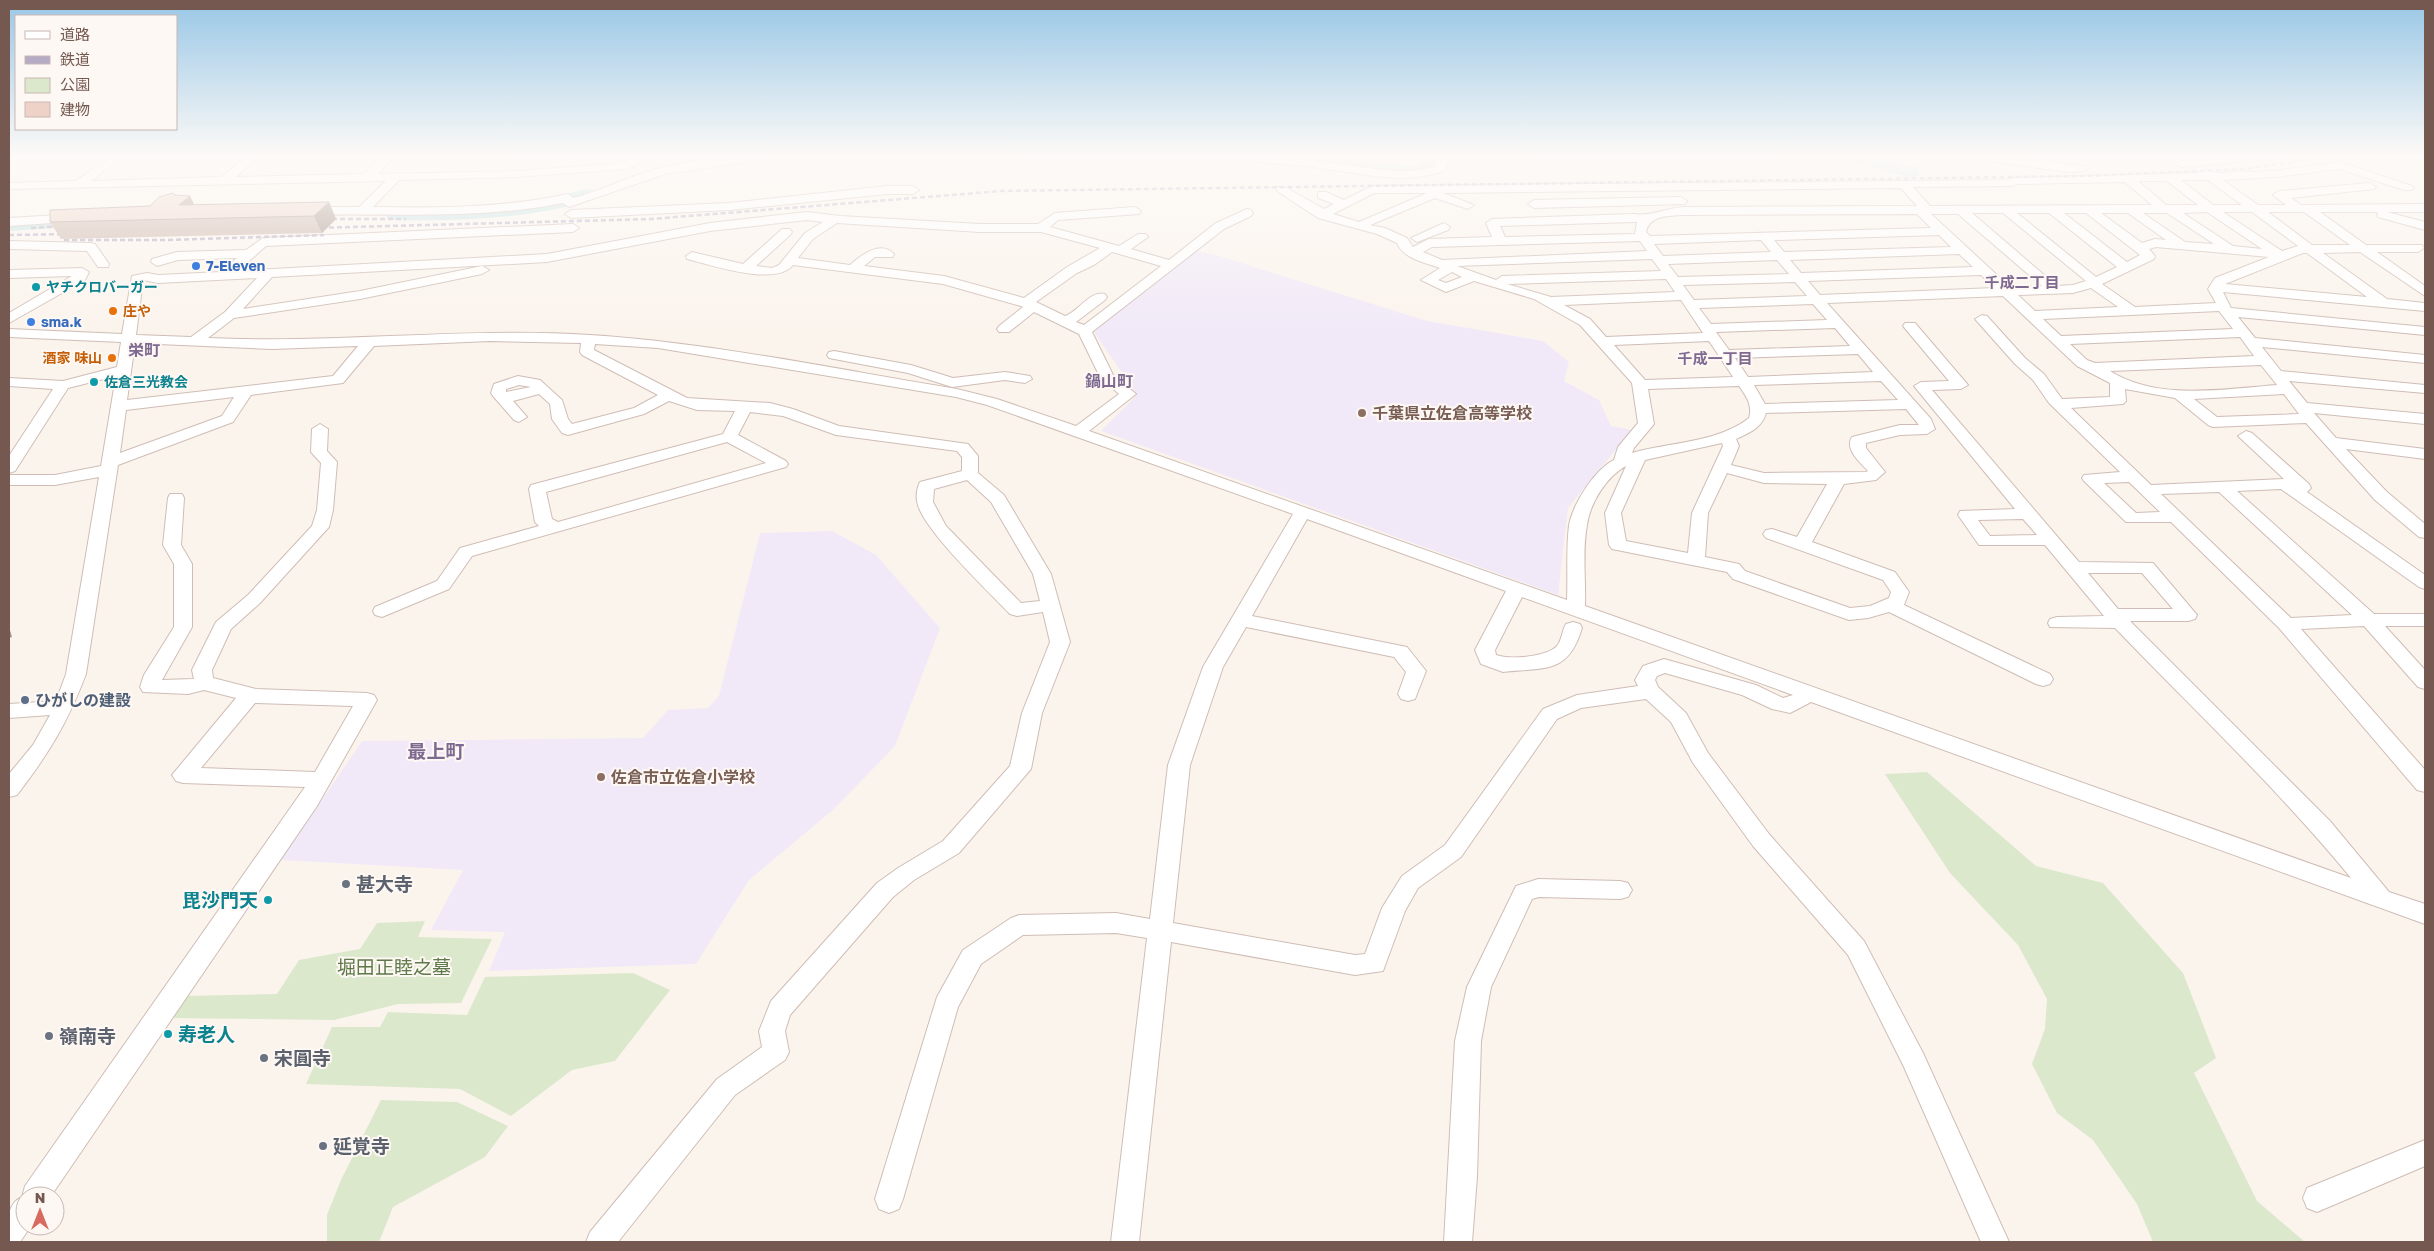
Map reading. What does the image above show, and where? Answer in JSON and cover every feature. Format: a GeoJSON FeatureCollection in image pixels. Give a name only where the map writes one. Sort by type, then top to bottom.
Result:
{"type":"FeatureCollection","features":[{"type":"Feature","properties":{"kind":"street"},"geometry":{"type":"LineString","coordinates":[[566,254],[573,228],[571,214]]}},
{"type":"Feature","properties":{"kind":"street"},"geometry":{"type":"LineString","coordinates":[[1024,228],[1027,214]]}},
{"type":"Feature","properties":{"kind":"street"},"geometry":{"type":"LineString","coordinates":[[1041,228],[1055,217],[1090,214]]}},
{"type":"Feature","properties":{"kind":"street"},"geometry":{"type":"LineString","coordinates":[[1085,331],[1220,226],[1245,214]]}},
{"type":"Feature","properties":{"kind":"street"},"geometry":{"type":"LineString","coordinates":[[1364,227],[1365,222],[1384,214]]}},
{"type":"Feature","properties":{"kind":"street"},"geometry":{"type":"LineString","coordinates":[[1540,214],[1543,220]]}},
{"type":"Feature","properties":{"kind":"street"},"geometry":{"type":"LineString","coordinates":[[1500,241],[1492,223],[1634,218],[1644,220],[1658,214]]}},
{"type":"Feature","properties":{"kind":"street"},"geometry":{"type":"LineString","coordinates":[[1927,214],[1940,230],[2082,363],[2093,366],[2265,360]]}},
{"type":"Feature","properties":{"kind":"street"},"geometry":{"type":"LineString","coordinates":[[1966,214],[2054,290]]}},
{"type":"Feature","properties":{"kind":"street"},"geometry":{"type":"LineString","coordinates":[[2014,214],[2112,298],[2133,311]]}},
{"type":"Feature","properties":{"kind":"street"},"geometry":{"type":"LineString","coordinates":[[2058,214],[2125,267]]}},
{"type":"Feature","properties":{"kind":"street"},"geometry":{"type":"LineString","coordinates":[[1549,301],[1817,300],[2054,290],[2096,284],[2101,278],[2120,273],[2125,267],[2149,256],[2101,214]]}},
{"type":"Feature","properties":{"kind":"street"},"geometry":{"type":"LineString","coordinates":[[2138,214],[2182,245]]}},
{"type":"Feature","properties":{"kind":"street"},"geometry":{"type":"LineString","coordinates":[[2174,214],[2230,250]]}},
{"type":"Feature","properties":{"kind":"street"},"geometry":{"type":"LineString","coordinates":[[2218,214],[2281,255]]}},
{"type":"Feature","properties":{"kind":"street"},"geometry":{"type":"LineString","coordinates":[[2263,214],[2383,303]]}},
{"type":"Feature","properties":{"kind":"street"},"geometry":{"type":"LineString","coordinates":[[2312,214],[2425,292]]}},
{"type":"Feature","properties":{"kind":"street"},"geometry":{"type":"LineString","coordinates":[[2379,214],[2422,251]]}},
{"type":"Feature","properties":{"kind":"street"},"geometry":{"type":"LineString","coordinates":[[2384,214],[2425,226]]}},
{"type":"Feature","properties":{"kind":"street"},"geometry":{"type":"LineString","coordinates":[[1322,215],[1381,231],[1403,241],[1409,248],[1436,262],[1549,301],[1585,322],[1627,367],[1639,385],[1646,424],[1626,447],[1622,459],[1633,459]]}},
{"type":"Feature","properties":{"kind":"street"},"geometry":{"type":"LineString","coordinates":[[230,315],[360,295],[542,258],[710,227],[807,216],[836,220],[980,228],[1041,228],[1170,264]]}},
{"type":"Feature","properties":{"kind":"street"},"geometry":{"type":"LineString","coordinates":[[9,222],[92,218]]}},
{"type":"Feature","properties":{"kind":"street"},"geometry":{"type":"LineString","coordinates":[[692,256],[774,272],[784,268],[804,241],[836,220]]}},
{"type":"Feature","properties":{"kind":"street"},"geometry":{"type":"LineString","coordinates":[[1576,608],[1578,525],[1581,512],[1608,470],[1633,459],[1727,436],[1745,429],[1756,421],[1759,409],[1756,399],[1744,381],[1645,238],[1640,226],[1644,220]]}},
{"type":"Feature","properties":{"kind":"street"},"geometry":{"type":"LineString","coordinates":[[1409,248],[1444,227]]}},
{"type":"Feature","properties":{"kind":"street"},"geometry":{"type":"LineString","coordinates":[[225,275],[264,242],[573,228]]}},
{"type":"Feature","properties":{"kind":"street"},"geometry":{"type":"LineString","coordinates":[[1409,248],[1429,243],[1764,236],[1940,230]]}},
{"type":"Feature","properties":{"kind":"street"},"geometry":{"type":"LineString","coordinates":[[746,268],[786,232]]}},
{"type":"Feature","properties":{"kind":"street"},"geometry":{"type":"LineString","coordinates":[[371,266],[395,235]]}},
{"type":"Feature","properties":{"kind":"street"},"geometry":{"type":"LineString","coordinates":[[1721,467],[1764,478],[1838,480],[1870,477],[1877,472],[1858,449],[1858,440],[1900,430],[1927,429],[1926,422],[1817,300],[1764,236]]}},
{"type":"Feature","properties":{"kind":"street"},"geometry":{"type":"LineString","coordinates":[[1004,329],[1072,270],[1142,237]]}},
{"type":"Feature","properties":{"kind":"street"},"geometry":{"type":"LineString","coordinates":[[2140,248],[2154,243],[2281,255]]}},
{"type":"Feature","properties":{"kind":"street"},"geometry":{"type":"LineString","coordinates":[[9,245],[91,247],[103,264]]}},
{"type":"Feature","properties":{"kind":"street"},"geometry":{"type":"LineString","coordinates":[[2216,287],[2220,282],[2281,255],[2301,249],[2422,251]]}},
{"type":"Feature","properties":{"kind":"street"},"geometry":{"type":"LineString","coordinates":[[1436,262],[1781,256],[1961,250]]}},
{"type":"Feature","properties":{"kind":"street"},"geometry":{"type":"LineString","coordinates":[[853,269],[872,253],[888,254]]}},
{"type":"Feature","properties":{"kind":"street"},"geometry":{"type":"LineString","coordinates":[[157,262],[177,256],[248,254]]}},
{"type":"Feature","properties":{"kind":"street"},"geometry":{"type":"LineString","coordinates":[[9,789],[16,771],[40,750],[64,707],[76,674],[110,466],[128,338],[142,278],[158,279],[542,258]]}},
{"type":"Feature","properties":{"kind":"street"},"geometry":{"type":"LineString","coordinates":[[789,261],[944,280],[1030,305],[1085,331],[1107,377],[1128,394],[1078,432]]}},
{"type":"Feature","properties":{"kind":"street"},"geometry":{"type":"LineString","coordinates":[[1452,267],[1428,280],[1446,288],[1480,278],[1799,278],[1984,271]]}},
{"type":"Feature","properties":{"kind":"street"},"geometry":{"type":"LineString","coordinates":[[195,341],[230,315],[269,272]]}},
{"type":"Feature","properties":{"kind":"street"},"geometry":{"type":"LineString","coordinates":[[9,274],[81,274],[9,319]]}},
{"type":"Feature","properties":{"kind":"street"},"geometry":{"type":"LineString","coordinates":[[2216,287],[2425,307]]}},
{"type":"Feature","properties":{"kind":"street"},"geometry":{"type":"LineString","coordinates":[[2216,287],[2225,310],[2306,413],[2381,496],[2425,533]]}},
{"type":"Feature","properties":{"kind":"street"},"geometry":{"type":"LineString","coordinates":[[1064,321],[1076,317],[1100,297]]}},
{"type":"Feature","properties":{"kind":"street"},"geometry":{"type":"LineString","coordinates":[[2031,315],[2225,310],[2425,331]]}},
{"type":"Feature","properties":{"kind":"street"},"geometry":{"type":"LineString","coordinates":[[1982,319],[2020,361],[2039,377],[2058,404],[2286,624],[2425,784]]}},
{"type":"Feature","properties":{"kind":"street"},"geometry":{"type":"LineString","coordinates":[[1603,341],[1839,324]]}},
{"type":"Feature","properties":{"kind":"street"},"geometry":{"type":"LineString","coordinates":[[1910,326],[1961,385],[1921,386],[2116,618],[2216,720],[2264,765],[2322,827],[2381,899]]}},
{"type":"Feature","properties":{"kind":"street"},"geometry":{"type":"LineString","coordinates":[[9,333],[272,345],[490,337],[589,339],[658,344],[957,393],[981,399],[1078,432],[1576,608],[2425,914]]}},
{"type":"Feature","properties":{"kind":"street"},"geometry":{"type":"LineString","coordinates":[[2058,340],[2247,338],[2425,359]]}},
{"type":"Feature","properties":{"kind":"street"},"geometry":{"type":"LineString","coordinates":[[589,339],[586,352],[682,402],[697,405],[745,407],[788,412],[836,430],[962,447],[970,456],[970,474],[998,500],[1042,574],[1060,642],[1032,713],[1020,769],[951,848],[906,874],[878,898],[780,1009],[772,1031],[776,1052],[726,1087],[600,1242]]}},
{"type":"Feature","properties":{"kind":"street"},"geometry":{"type":"LineString","coordinates":[[118,406],[338,380],[370,341]]}},
{"type":"Feature","properties":{"kind":"street"},"geometry":{"type":"LineString","coordinates":[[1725,354],[1862,350]]}},
{"type":"Feature","properties":{"kind":"street"},"geometry":{"type":"LineString","coordinates":[[834,355],[911,369],[971,389],[981,399]]}},
{"type":"Feature","properties":{"kind":"street"},"geometry":{"type":"LineString","coordinates":[[2093,366],[2117,382],[2164,394],[2287,389]]}},
{"type":"Feature","properties":{"kind":"street"},"geometry":{"type":"LineString","coordinates":[[9,382],[63,384],[124,370]]}},
{"type":"Feature","properties":{"kind":"street"},"geometry":{"type":"LineString","coordinates":[[2276,375],[2425,389]]}},
{"type":"Feature","properties":{"kind":"street"},"geometry":{"type":"LineString","coordinates":[[952,383],[1005,376],[1025,379]]}},
{"type":"Feature","properties":{"kind":"street"},"geometry":{"type":"LineString","coordinates":[[1639,385],[1885,376]]}},
{"type":"Feature","properties":{"kind":"street"},"geometry":{"type":"LineString","coordinates":[[519,417],[498,393],[499,387],[518,380],[529,380],[557,403],[560,419],[568,430],[639,410],[670,395]]}},
{"type":"Feature","properties":{"kind":"street"},"geometry":{"type":"LineString","coordinates":[[2058,404],[2118,401],[2117,382]]}},
{"type":"Feature","properties":{"kind":"street"},"geometry":{"type":"LineString","coordinates":[[63,384],[11,479],[55,480],[110,466],[228,419],[245,392]]}},
{"type":"Feature","properties":{"kind":"street"},"geometry":{"type":"LineString","coordinates":[[2179,394],[2213,422],[2306,413],[2425,420]]}},
{"type":"Feature","properties":{"kind":"street"},"geometry":{"type":"LineString","coordinates":[[1759,409],[1909,404]]}},
{"type":"Feature","properties":{"kind":"street"},"geometry":{"type":"LineString","coordinates":[[730,437],[745,407]]}},
{"type":"Feature","properties":{"kind":"street"},"geometry":{"type":"LineString","coordinates":[[204,683],[202,670],[223,626],[254,599],[320,527],[324,510],[329,462],[319,452],[320,429]]}},
{"type":"Feature","properties":{"kind":"street"},"geometry":{"type":"LineString","coordinates":[[1696,560],[1700,513],[1731,446],[1727,436]]}},
{"type":"Feature","properties":{"kind":"street"},"geometry":{"type":"LineString","coordinates":[[2246,436],[2301,487],[2425,573]]}},
{"type":"Feature","properties":{"kind":"street"},"geometry":{"type":"LineString","coordinates":[[730,437],[780,464],[557,528],[544,522],[537,489],[730,437]]}},
{"type":"Feature","properties":{"kind":"street"},"geometry":{"type":"LineString","coordinates":[[2332,442],[2425,454]]}},
{"type":"Feature","properties":{"kind":"street"},"geometry":{"type":"LineString","coordinates":[[1633,459],[1613,513],[1618,545],[1733,568],[1739,575],[1848,614],[1864,614],[1897,601],[1900,592],[1889,576],[1772,534]]}},
{"type":"Feature","properties":{"kind":"street"},"geometry":{"type":"LineString","coordinates":[[970,474],[926,486],[925,502],[939,528],[1017,610],[1050,605]]}},
{"type":"Feature","properties":{"kind":"street"},"geometry":{"type":"LineString","coordinates":[[2134,477],[2090,478],[2132,518],[2176,517]]}},
{"type":"Feature","properties":{"kind":"street"},"geometry":{"type":"LineString","coordinates":[[1802,544],[1838,480]]}},
{"type":"Feature","properties":{"kind":"street"},"geometry":{"type":"LineString","coordinates":[[2147,490],[2285,484],[2425,582]]}},
{"type":"Feature","properties":{"kind":"street"},"geometry":{"type":"LineString","coordinates":[[2223,487],[2369,620],[2425,682]]}},
{"type":"Feature","properties":{"kind":"street"},"geometry":{"type":"LineString","coordinates":[[42,1186],[309,800],[367,700],[250,695],[204,683],[188,687],[150,688],[154,675],[183,627],[183,564],[172,545],[176,498]]}},
{"type":"Feature","properties":{"kind":"street"},"geometry":{"type":"LineString","coordinates":[[1125,1242],[1179,765],[1213,667],[1303,512]]}},
{"type":"Feature","properties":{"kind":"street"},"geometry":{"type":"LineString","coordinates":[[2029,514],[1966,515],[1985,541],[2050,540]]}},
{"type":"Feature","properties":{"kind":"street"},"geometry":{"type":"LineString","coordinates":[[382,612],[443,585],[466,552],[542,531],[552,526]]}},
{"type":"Feature","properties":{"kind":"street"},"geometry":{"type":"LineString","coordinates":[[2057,623],[2188,615],[2147,568],[2074,568]]}},
{"type":"Feature","properties":{"kind":"street"},"geometry":{"type":"LineString","coordinates":[[1517,588],[1484,650],[1488,659],[1503,665],[1554,659],[1566,646],[1573,628]]}},
{"type":"Feature","properties":{"kind":"street"},"geometry":{"type":"LineString","coordinates":[[1889,605],[2044,678]]}},
{"type":"Feature","properties":{"kind":"street"},"geometry":{"type":"LineString","coordinates":[[1241,620],[1400,652],[1416,670],[1408,694]]}},
{"type":"Feature","properties":{"kind":"street"},"geometry":{"type":"LineString","coordinates":[[2286,624],[2369,620],[2425,620]]}},
{"type":"Feature","properties":{"kind":"street"},"geometry":{"type":"LineString","coordinates":[[1810,693],[1790,706],[1778,704],[1749,690],[1664,666],[1650,671],[1646,680],[1650,691],[1679,718],[1700,758],[1761,840],[1856,948],[1914,1061],[1995,1242]]}},
{"type":"Feature","properties":{"kind":"street"},"geometry":{"type":"LineString","coordinates":[[889,1199],[946,1005],[972,957],[1019,926],[1116,923],[1160,929],[1355,965],[1374,964],[1394,908],[1410,882],[1453,851],[1550,714],[1577,702],[1650,691]]}},
{"type":"Feature","properties":{"kind":"street"},"geometry":{"type":"LineString","coordinates":[[250,695],[183,774],[321,780]]}},
{"type":"Feature","properties":{"kind":"street"},"geometry":{"type":"LineString","coordinates":[[9,711],[64,707]]}},
{"type":"Feature","properties":{"kind":"street"},"geometry":{"type":"LineString","coordinates":[[1458,1242],[1463,1177],[1468,1042],[1479,987],[1524,893],[1538,888],[1620,890]]}},
{"type":"Feature","properties":{"kind":"street"},"geometry":{"type":"LineString","coordinates":[[2317,1198],[2425,1153]]}},
{"type":"Feature","properties":{"kind":"shaded area","name":"千葉県立佐倉高等学校"},"geometry":{"type":"Polygon","coordinates":[[[1193,250],[1216,255],[1427,321],[1543,341],[1569,362],[1564,381],[1599,400],[1611,426],[1632,430],[1568,508],[1558,595],[1101,431],[1137,395],[1094,332],[1193,250]]]}},
{"type":"Feature","properties":{"kind":"shaded area","name":"佐倉市立佐倉小学校"},"geometry":{"type":"Polygon","coordinates":[[[832,531],[876,555],[940,628],[895,746],[834,809],[749,880],[696,964],[489,971],[505,932],[431,930],[463,870],[281,860],[362,741],[643,738],[668,710],[708,708],[719,696],[760,533],[832,531]]]}},
{"type":"Feature","properties":{"kind":"green space"},"geometry":{"type":"Polygon","coordinates":[[[1927,772],[2036,866],[2103,883],[2183,973],[2216,1058],[2194,1073],[2257,1201],[2305,1242],[2153,1242],[2137,1204],[2093,1140],[2057,1113],[2032,1064],[2045,1029],[2047,999],[2018,945],[1950,873],[1885,774],[1927,772]]]}},
{"type":"Feature","properties":{"kind":"green space","name":"堀田正睦之墓"},"geometry":{"type":"Polygon","coordinates":[[[425,921],[418,937],[492,939],[461,1003],[398,1004],[334,1020],[166,1018],[182,996],[277,994],[299,960],[360,949],[377,923],[425,921]]]}},
{"type":"Feature","properties":{"kind":"green space"},"geometry":{"type":"Polygon","coordinates":[[[633,973],[670,990],[615,1061],[572,1070],[511,1116],[460,1089],[306,1084],[332,1027],[380,1027],[388,1012],[467,1015],[485,977],[633,973]]]}},
{"type":"Feature","properties":{"kind":"green space"},"geometry":{"type":"Polygon","coordinates":[[[381,1100],[457,1102],[508,1126],[485,1157],[393,1207],[379,1242],[327,1242],[327,1215],[341,1180],[381,1100]]]}},
{"type":"Feature","properties":{"kind":"building"},"geometry":{"type":"Polygon","coordinates":[[[50,214],[316,214],[314,216],[50,222],[50,214]]]}},
{"type":"Feature","properties":{"kind":"waterway"},"geometry":{"type":"LineString","coordinates":[[9,225],[95,221]]}},
{"type":"Feature","properties":{"kind":"railway"},"geometry":{"type":"LineString","coordinates":[[313,228],[651,219],[709,214]]}},
{"type":"Feature","properties":{"kind":"railway"},"geometry":{"type":"LineString","coordinates":[[324,219],[406,219]]}},
{"type":"Feature","properties":{"kind":"railway"},"geometry":{"type":"LineString","coordinates":[[31,228],[66,226]]}},
{"type":"Feature","properties":{"kind":"railway"},"geometry":{"type":"LineString","coordinates":[[9,235],[73,234]]}},
{"type":"Feature","properties":{"kind":"railway"},"geometry":{"type":"LineString","coordinates":[[64,240],[165,240],[324,235]]}},
{"type":"Feature","properties":{"kind":"place","name":"7-Eleven"},"geometry":{"type":"Point","coordinates":[196,266]}},
{"type":"Feature","properties":{"kind":"place","name":"ヤチクロバーガー"},"geometry":{"type":"Point","coordinates":[36,287]}},
{"type":"Feature","properties":{"kind":"place","name":"庄や"},"geometry":{"type":"Point","coordinates":[113,311]}},
{"type":"Feature","properties":{"kind":"place","name":"sma.k"},"geometry":{"type":"Point","coordinates":[31,322]}},
{"type":"Feature","properties":{"kind":"place","name":"酒家 味山"},"geometry":{"type":"Point","coordinates":[112,358]}},
{"type":"Feature","properties":{"kind":"place","name":"佐倉三光教会"},"geometry":{"type":"Point","coordinates":[94,382]}},
{"type":"Feature","properties":{"kind":"place","name":"千葉県立佐倉高等学校"},"geometry":{"type":"Point","coordinates":[1362,413]}},
{"type":"Feature","properties":{"kind":"place","name":"ひがしの建設"},"geometry":{"type":"Point","coordinates":[25,700]}},
{"type":"Feature","properties":{"kind":"place","name":"佐倉市立佐倉小学校"},"geometry":{"type":"Point","coordinates":[601,777]}},
{"type":"Feature","properties":{"kind":"place","name":"甚大寺"},"geometry":{"type":"Point","coordinates":[346,884]}},
{"type":"Feature","properties":{"kind":"place","name":"毘沙門天"},"geometry":{"type":"Point","coordinates":[268,900]}},
{"type":"Feature","properties":{"kind":"place","name":"寿老人"},"geometry":{"type":"Point","coordinates":[168,1034]}},
{"type":"Feature","properties":{"kind":"place","name":"嶺南寺"},"geometry":{"type":"Point","coordinates":[49,1036]}},
{"type":"Feature","properties":{"kind":"place","name":"宋圓寺"},"geometry":{"type":"Point","coordinates":[264,1058]}},
{"type":"Feature","properties":{"kind":"place","name":"延覚寺"},"geometry":{"type":"Point","coordinates":[323,1146]}},
{"type":"Feature","properties":{"kind":"district","name":"千成二丁目"},"geometry":{"type":"Point","coordinates":[2022,283]}},
{"type":"Feature","properties":{"kind":"district","name":"栄町"},"geometry":{"type":"Point","coordinates":[144,350]}},
{"type":"Feature","properties":{"kind":"district","name":"千成一丁目"},"geometry":{"type":"Point","coordinates":[1715,359]}},
{"type":"Feature","properties":{"kind":"district","name":"鍋山町"},"geometry":{"type":"Point","coordinates":[1109,381]}},
{"type":"Feature","properties":{"kind":"district","name":"最上町"},"geometry":{"type":"Point","coordinates":[436,751]}}]}
